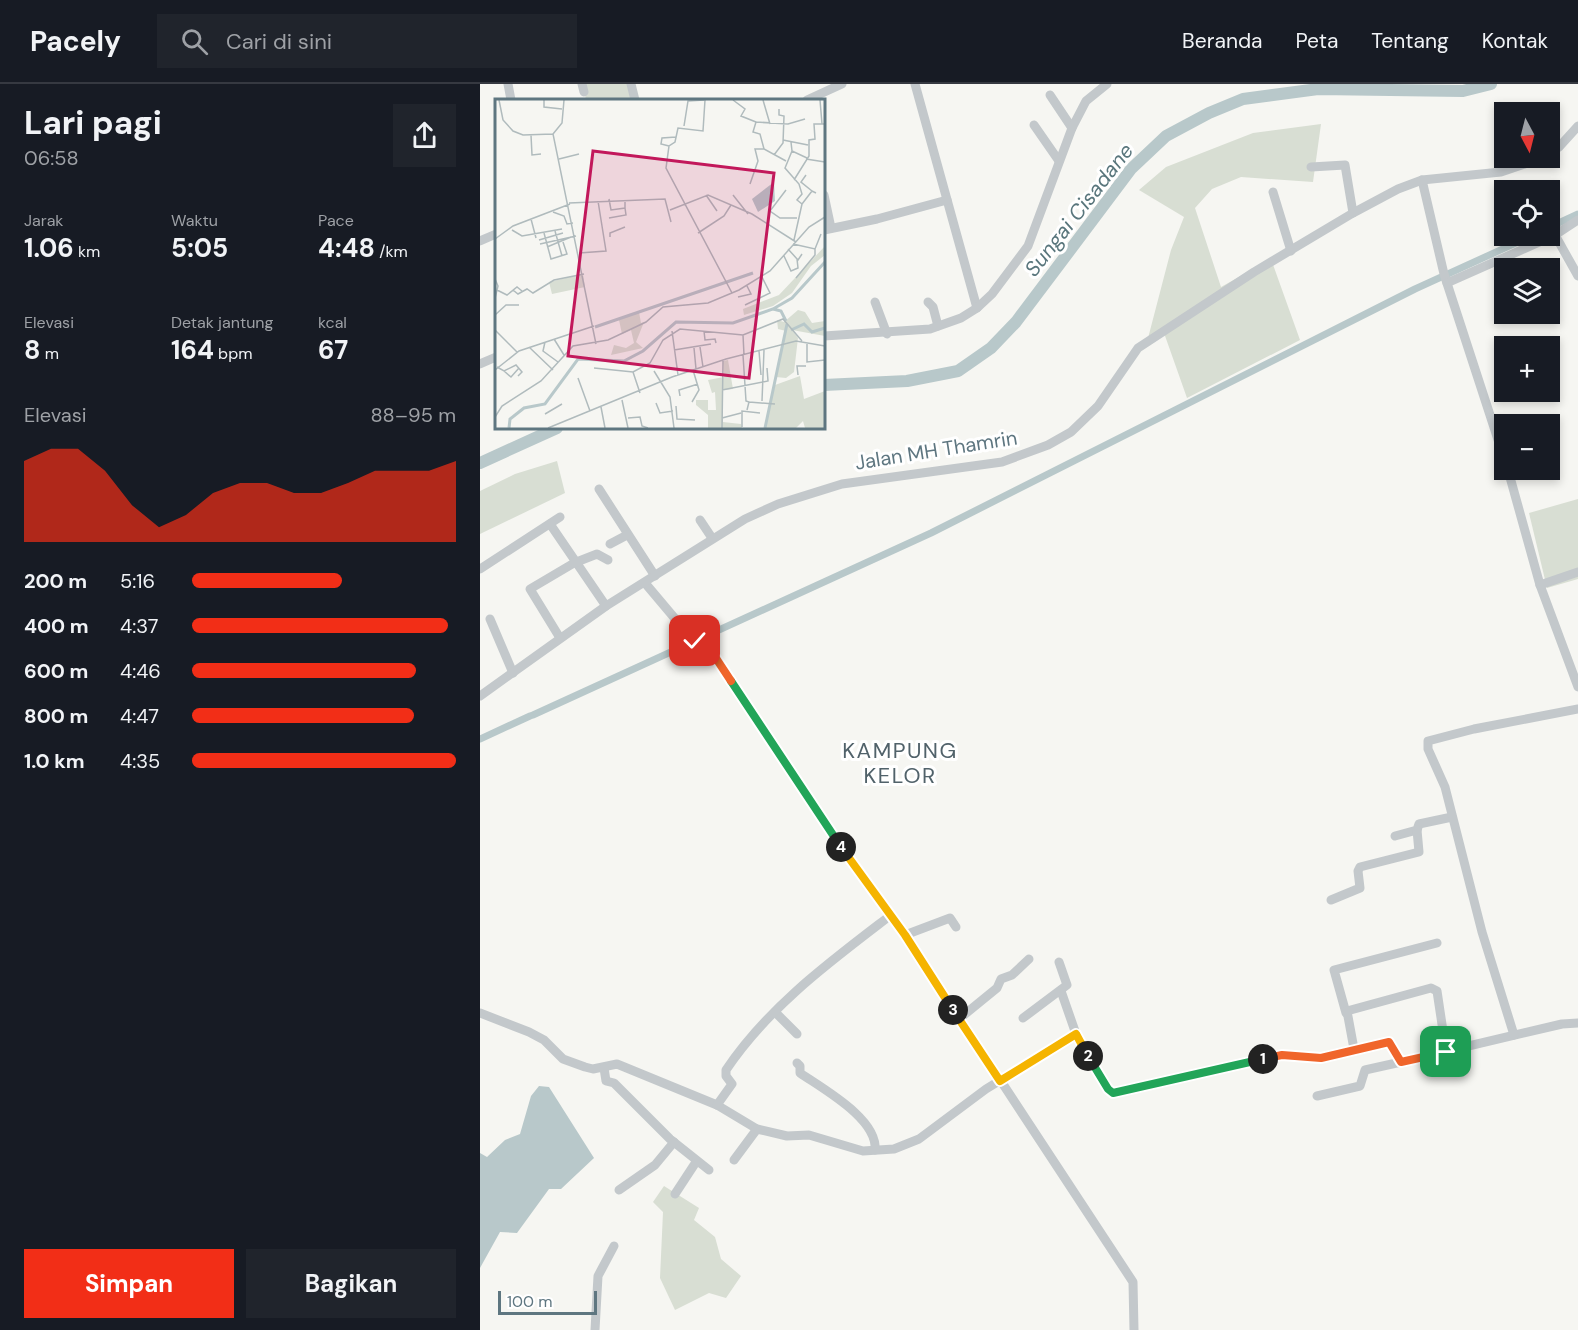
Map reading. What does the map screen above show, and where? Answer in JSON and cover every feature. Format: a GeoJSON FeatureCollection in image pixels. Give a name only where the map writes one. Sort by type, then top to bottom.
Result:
{"type":"FeatureCollection","features":[{"type":"Feature","properties":{"kind":"street"},"geometry":{"type":"LineString","coordinates":[[508,84],[511,99]]}},
{"type":"Feature","properties":{"kind":"street"},"geometry":{"type":"LineString","coordinates":[[631,84],[635,99]]}},
{"type":"Feature","properties":{"kind":"street"},"geometry":{"type":"LineString","coordinates":[[816,84],[821,94]]}},
{"type":"Feature","properties":{"kind":"street"},"geometry":{"type":"LineString","coordinates":[[809,99],[842,84]]}},
{"type":"Feature","properties":{"kind":"street"},"geometry":{"type":"LineString","coordinates":[[915,84],[977,308]]}},
{"type":"Feature","properties":{"kind":"street"},"geometry":{"type":"LineString","coordinates":[[825,336],[886,334],[938,326],[962,318],[977,308],[992,294],[1028,246],[1071,128],[1088,99],[1107,84]]}},
{"type":"Feature","properties":{"kind":"street"},"geometry":{"type":"LineString","coordinates":[[1050,95],[1071,128]]}},
{"type":"Feature","properties":{"kind":"street"},"geometry":{"type":"LineString","coordinates":[[1034,125],[1059,161]]}},
{"type":"Feature","properties":{"kind":"street"},"geometry":{"type":"LineString","coordinates":[[1560,146],[1578,126]]}},
{"type":"Feature","properties":{"kind":"street"},"geometry":{"type":"LineString","coordinates":[[1311,167],[1345,165],[1353,213]]}},
{"type":"Feature","properties":{"kind":"street","name":"Jalan MH Thamrin"},"geometry":{"type":"LineString","coordinates":[[480,696],[606,606],[745,519],[778,504],[843,484],[1002,462],[1048,445],[1071,432],[1098,406],[1138,348],[1353,213],[1398,189],[1422,180],[1502,172],[1513,168]]}},
{"type":"Feature","properties":{"kind":"street"},"geometry":{"type":"LineString","coordinates":[[1422,180],[1446,279],[1494,427]]}},
{"type":"Feature","properties":{"kind":"street"},"geometry":{"type":"LineString","coordinates":[[1273,192],[1291,251]]}},
{"type":"Feature","properties":{"kind":"street"},"geometry":{"type":"LineString","coordinates":[[825,206],[827,229],[877,219],[947,200]]}},
{"type":"Feature","properties":{"kind":"street"},"geometry":{"type":"LineString","coordinates":[[1560,231],[1578,220]]}},
{"type":"Feature","properties":{"kind":"street"},"geometry":{"type":"LineString","coordinates":[[480,241],[495,234]]}},
{"type":"Feature","properties":{"kind":"street"},"geometry":{"type":"LineString","coordinates":[[1560,243],[1578,276]]}},
{"type":"Feature","properties":{"kind":"street"},"geometry":{"type":"LineString","coordinates":[[1446,279],[1526,246]]}},
{"type":"Feature","properties":{"kind":"street"},"geometry":{"type":"LineString","coordinates":[[875,302],[886,334]]}},
{"type":"Feature","properties":{"kind":"street"},"geometry":{"type":"LineString","coordinates":[[928,302],[933,307],[938,326]]}},
{"type":"Feature","properties":{"kind":"street"},"geometry":{"type":"LineString","coordinates":[[480,364],[495,357]]}},
{"type":"Feature","properties":{"kind":"street"},"geometry":{"type":"LineString","coordinates":[[1511,480],[1540,585],[1578,687]]}},
{"type":"Feature","properties":{"kind":"street"},"geometry":{"type":"LineString","coordinates":[[599,489],[655,576]]}},
{"type":"Feature","properties":{"kind":"street"},"geometry":{"type":"LineString","coordinates":[[480,569],[560,517]]}},
{"type":"Feature","properties":{"kind":"street"},"geometry":{"type":"LineString","coordinates":[[700,520],[712,538]]}},
{"type":"Feature","properties":{"kind":"street"},"geometry":{"type":"LineString","coordinates":[[550,524],[606,606]]}},
{"type":"Feature","properties":{"kind":"street"},"geometry":{"type":"LineString","coordinates":[[610,544],[627,535]]}},
{"type":"Feature","properties":{"kind":"street"},"geometry":{"type":"LineString","coordinates":[[560,638],[530,589],[574,562],[597,554],[608,560]]}},
{"type":"Feature","properties":{"kind":"street"},"geometry":{"type":"LineString","coordinates":[[1540,585],[1578,572]]}},
{"type":"Feature","properties":{"kind":"street"},"geometry":{"type":"LineString","coordinates":[[645,583],[693,640],[702,637],[832,834],[905,935],[1133,1282],[1134,1330]]}},
{"type":"Feature","properties":{"kind":"street"},"geometry":{"type":"LineString","coordinates":[[490,619],[513,674]]}},
{"type":"Feature","properties":{"kind":"street"},"geometry":{"type":"LineString","coordinates":[[1514,1035],[1482,932],[1440,773],[1428,749],[1429,740],[1578,710]]}},
{"type":"Feature","properties":{"kind":"street"},"geometry":{"type":"LineString","coordinates":[[1331,900],[1360,888],[1358,871],[1360,867],[1419,852],[1417,830],[1419,824],[1452,817]]}},
{"type":"Feature","properties":{"kind":"street"},"geometry":{"type":"LineString","coordinates":[[1395,836],[1417,830]]}},
{"type":"Feature","properties":{"kind":"street"},"geometry":{"type":"LineString","coordinates":[[717,1105],[733,1082],[726,1076],[726,1070],[748,1036],[808,979],[891,915]]}},
{"type":"Feature","properties":{"kind":"street"},"geometry":{"type":"LineString","coordinates":[[905,935],[950,918],[957,927]]}},
{"type":"Feature","properties":{"kind":"street"},"geometry":{"type":"LineString","coordinates":[[1354,1049],[1334,970],[1437,943]]}},
{"type":"Feature","properties":{"kind":"street"},"geometry":{"type":"LineString","coordinates":[[959,1020],[997,988],[1001,978],[1012,975],[1029,959]]}},
{"type":"Feature","properties":{"kind":"street"},"geometry":{"type":"LineString","coordinates":[[1023,1018],[1068,983],[1059,962]]}},
{"type":"Feature","properties":{"kind":"street"},"geometry":{"type":"LineString","coordinates":[[1346,1013],[1435,988],[1446,1052]]}},
{"type":"Feature","properties":{"kind":"street"},"geometry":{"type":"LineString","coordinates":[[1060,991],[1076,1034],[1111,1093],[1184,1079],[1282,1055],[1321,1058],[1389,1042],[1401,1062]]}},
{"type":"Feature","properties":{"kind":"street"},"geometry":{"type":"LineString","coordinates":[[775,1012],[797,1034]]}},
{"type":"Feature","properties":{"kind":"street"},"geometry":{"type":"LineString","coordinates":[[480,1013],[530,1032],[544,1040],[563,1059],[593,1069],[617,1064],[717,1105],[757,1129],[787,1136],[809,1135],[863,1151],[894,1149],[919,1139],[938,1128],[968,1101],[1076,1034]]}},
{"type":"Feature","properties":{"kind":"street"},"geometry":{"type":"LineString","coordinates":[[1317,1096],[1360,1086],[1365,1070],[1514,1035],[1578,1023]]}},
{"type":"Feature","properties":{"kind":"street"},"geometry":{"type":"LineString","coordinates":[[797,1063],[800,1066],[800,1072],[844,1103],[858,1117],[875,1138],[875,1150]]}},
{"type":"Feature","properties":{"kind":"street"},"geometry":{"type":"LineString","coordinates":[[604,1068],[606,1081],[621,1089],[674,1142],[696,1162],[709,1170]]}},
{"type":"Feature","properties":{"kind":"street"},"geometry":{"type":"LineString","coordinates":[[734,1160],[757,1129]]}},
{"type":"Feature","properties":{"kind":"street"},"geometry":{"type":"LineString","coordinates":[[619,1190],[655,1165],[674,1142]]}},
{"type":"Feature","properties":{"kind":"street"},"geometry":{"type":"LineString","coordinates":[[675,1194],[696,1162]]}},
{"type":"Feature","properties":{"kind":"street"},"geometry":{"type":"LineString","coordinates":[[595,1330],[598,1276],[614,1246]]}},
{"type":"Feature","properties":{"kind":"shaded area"},"geometry":{"type":"Polygon","coordinates":[[[583,84],[632,84],[636,99],[586,99],[583,84]]]}},
{"type":"Feature","properties":{"kind":"shaded area"},"geometry":{"type":"Polygon","coordinates":[[[1321,124],[1313,182],[1241,177],[1212,189],[1195,208],[1221,287],[1271,259],[1300,340],[1187,398],[1164,333],[1147,342],[1171,250],[1184,217],[1139,190],[1166,167],[1253,133],[1321,124]]]}},
{"type":"Feature","properties":{"kind":"shaded area"},"geometry":{"type":"Polygon","coordinates":[[[557,461],[565,493],[480,534],[480,491],[515,474],[557,461]]]}},
{"type":"Feature","properties":{"kind":"shaded area"},"geometry":{"type":"Polygon","coordinates":[[[1578,499],[1578,579],[1547,588],[1529,513],[1578,499]]]}},
{"type":"Feature","properties":{"kind":"shaded area"},"geometry":{"type":"Polygon","coordinates":[[[539,1086],[549,1087],[594,1158],[561,1189],[549,1189],[517,1233],[500,1232],[480,1268],[480,1153],[487,1157],[505,1140],[520,1134],[531,1096],[539,1086]]]}},
{"type":"Feature","properties":{"kind":"shaded area"},"geometry":{"type":"Polygon","coordinates":[[[664,1186],[699,1208],[694,1220],[715,1237],[721,1259],[741,1276],[726,1298],[709,1293],[675,1310],[660,1278],[663,1212],[653,1202],[664,1186]]]}},
{"type":"Feature","properties":{"kind":"waterway","name":"Sungai Cisadane"},"geometry":{"type":"LineString","coordinates":[[825,385],[907,381],[958,371],[991,348],[1016,322],[1131,169],[1166,136],[1209,113],[1243,99],[1318,89],[1463,91],[1491,84]]}},
{"type":"Feature","properties":{"kind":"waterway"},"geometry":{"type":"LineString","coordinates":[[1560,222],[1578,214]]}},
{"type":"Feature","properties":{"kind":"waterway"},"geometry":{"type":"LineString","coordinates":[[533,715],[931,533],[1415,289],[1509,246]]}},
{"type":"Feature","properties":{"kind":"waterway","name":"Sungai Cisadane"},"geometry":{"type":"LineString","coordinates":[[480,463],[555,429]]}},
{"type":"Feature","properties":{"kind":"waterway"},"geometry":{"type":"LineString","coordinates":[[480,739],[530,716]]}},
{"type":"Feature","properties":{"kind":"district","name":"KAMPUNG KELOR"},"geometry":{"type":"Point","coordinates":[900,762]}},
{"type":"Feature","properties":{"kind":"route"},"geometry":{"type":"LineString","coordinates":[[695,641],[702,637],[832,834],[905,935],[1000,1081],[1076,1034],[1111,1093],[1143,1085],[1184,1079],[1282,1055],[1321,1058],[1389,1042],[1401,1062],[1446,1052]]}}]}
